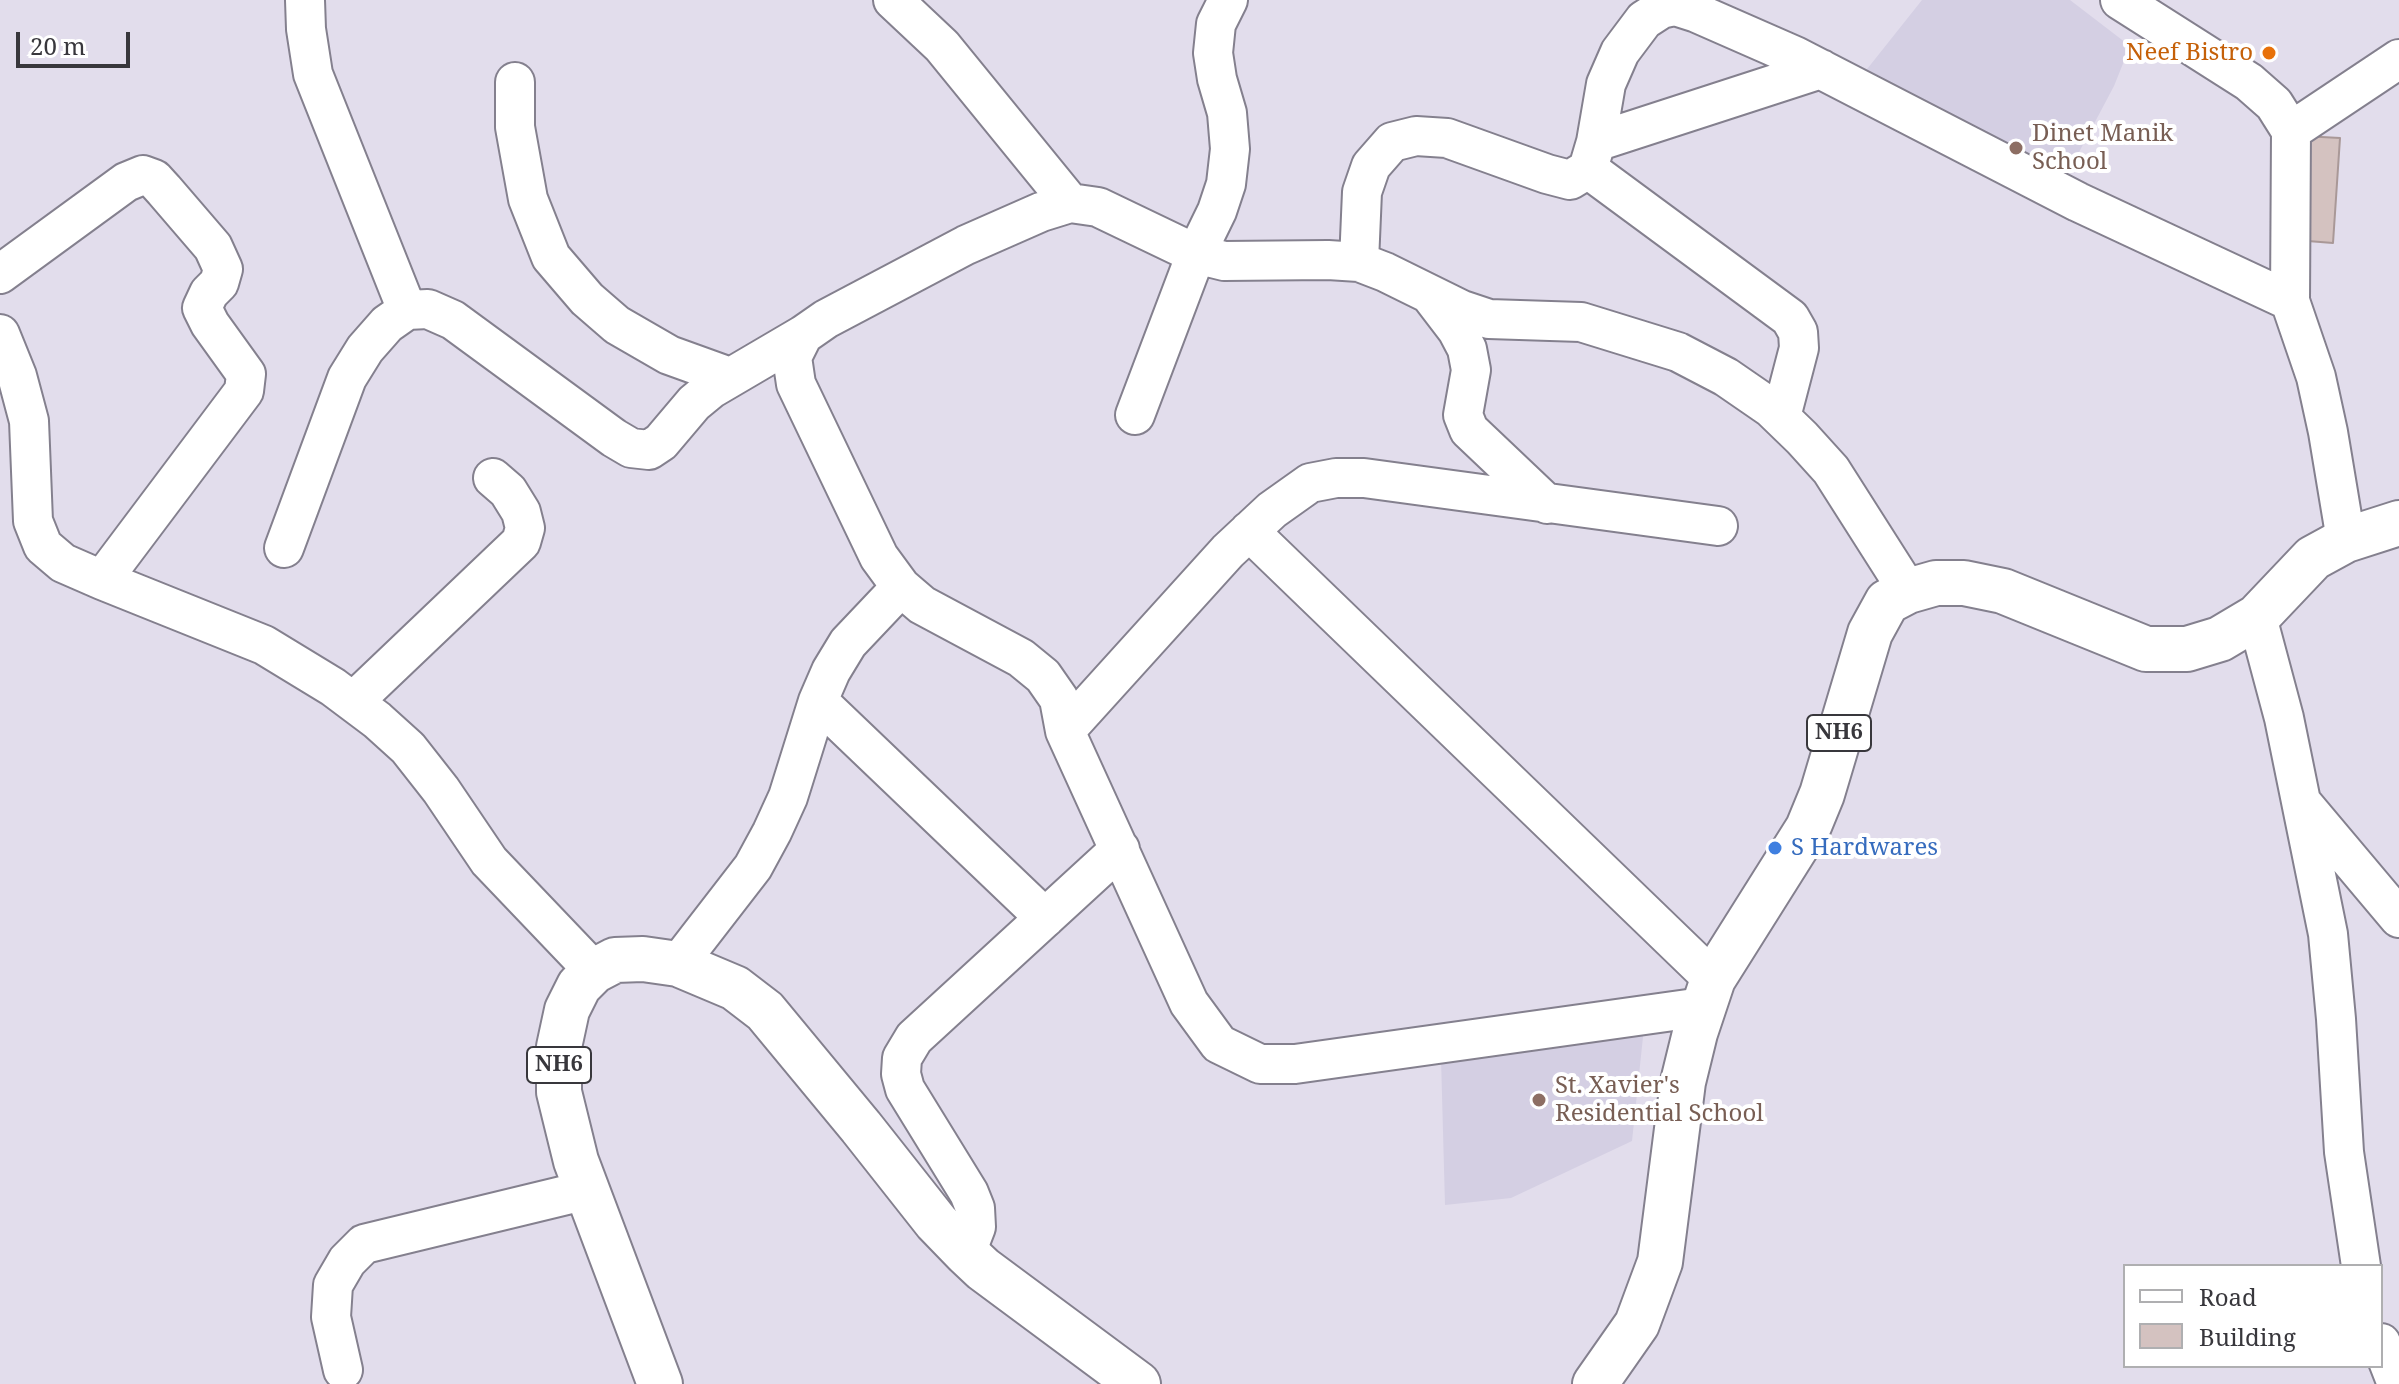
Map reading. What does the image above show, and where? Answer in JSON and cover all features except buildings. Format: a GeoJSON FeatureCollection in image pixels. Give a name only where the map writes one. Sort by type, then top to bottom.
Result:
{"type":"FeatureCollection","features":[{"type":"Feature","properties":{"kind":"highway","name":"NH6"},"geometry":{"type":"LineString","coordinates":[[1612,1373],[1643,1311],[1660,1262],[1683,1082],[1708,993],[1808,828],[1822,794],[1870,633],[1887,602],[1908,591],[1936,583],[1964,583],[2003,591],[2146,649],[2187,649],[2220,639],[2257,617],[2313,558],[2346,540],[2399,523]]}},
{"type":"Feature","properties":{"kind":"highway"},"geometry":{"type":"LineString","coordinates":[[594,971],[615,960],[643,959],[678,964],[735,988],[765,1011],[936,1222],[966,1253],[983,1269],[1138,1384]]}},
{"type":"Feature","properties":{"kind":"highway","name":"NH6"},"geometry":{"type":"LineString","coordinates":[[594,971],[579,986],[567,1010],[559,1047],[559,1092],[576,1161],[660,1384]]}},
{"type":"Feature","properties":{"kind":"street"},"geometry":{"type":"LineString","coordinates":[[305,0],[313,74],[407,310]]}},
{"type":"Feature","properties":{"kind":"street"},"geometry":{"type":"LineString","coordinates":[[893,0],[942,46],[1070,203]]}},
{"type":"Feature","properties":{"kind":"street"},"geometry":{"type":"LineString","coordinates":[[1135,415],[1226,184],[1230,149],[1227,113],[1213,53],[1216,24],[1228,0]]}},
{"type":"Feature","properties":{"kind":"street"},"geometry":{"type":"LineString","coordinates":[[2120,0],[2249,82],[2274,104],[2291,131],[2290,301],[2316,377],[2346,540]]}},
{"type":"Feature","properties":{"kind":"street"},"geometry":{"type":"LineString","coordinates":[[1592,156],[1606,84],[1620,52],[1644,20],[1674,3],[1821,69],[2078,202],[2290,301]]}},
{"type":"Feature","properties":{"kind":"street"},"geometry":{"type":"LineString","coordinates":[[2291,131],[2399,59]]}},
{"type":"Feature","properties":{"kind":"street"},"geometry":{"type":"LineString","coordinates":[[1359,262],[1362,192],[1371,166],[1392,142],[1416,136],[1447,138],[1570,180],[1592,156],[1821,69]]}},
{"type":"Feature","properties":{"kind":"street"},"geometry":{"type":"LineString","coordinates":[[515,82],[515,127],[528,199],[551,257],[587,299],[617,325],[669,355],[730,377]]}},
{"type":"Feature","properties":{"kind":"street"},"geometry":{"type":"LineString","coordinates":[[1592,156],[1790,318],[1798,332],[1799,348],[1781,417]]}},
{"type":"Feature","properties":{"kind":"street"},"geometry":{"type":"LineString","coordinates":[[0,274],[126,182],[143,175],[154,179],[174,201],[213,247],[223,269],[219,283],[209,293],[202,308],[246,374],[244,391],[102,580]]}},
{"type":"Feature","properties":{"kind":"street"},"geometry":{"type":"LineString","coordinates":[[284,548],[347,378],[365,349],[387,324],[407,310],[428,309],[453,320],[614,438],[631,448],[649,450],[661,442],[694,403],[730,377],[826,319],[966,245],[1041,212],[1070,203],[1098,207],[1196,254],[1224,261],[1359,262],[1462,310],[1489,319],[1581,322],[1678,352],[1726,377],[1781,417],[1831,470],[1908,591]]}},
{"type":"Feature","properties":{"kind":"street"},"geometry":{"type":"LineString","coordinates":[[1429,294],[1457,330],[1467,349],[1471,370],[1463,415],[1469,430],[1547,504]]}},
{"type":"Feature","properties":{"kind":"street"},"geometry":{"type":"LineString","coordinates":[[0,334],[17,376],[29,421],[33,521],[43,546],[63,563],[264,645],[353,702],[408,748],[489,861],[594,971]]}},
{"type":"Feature","properties":{"kind":"street"},"geometry":{"type":"LineString","coordinates":[[803,335],[792,357],[796,384],[879,557],[901,587],[922,605],[1021,658],[1043,676],[1059,699],[1065,731],[1189,1003],[1219,1044],[1260,1064],[1295,1064],[1708,993]]}},
{"type":"Feature","properties":{"kind":"street"},"geometry":{"type":"LineString","coordinates":[[353,702],[521,542],[525,528],[521,512],[508,491],[493,478]]}},
{"type":"Feature","properties":{"kind":"street"},"geometry":{"type":"LineString","coordinates":[[1065,731],[1249,531],[1310,483],[1336,478],[1364,478],[1718,526]]}},
{"type":"Feature","properties":{"kind":"street"},"geometry":{"type":"LineString","coordinates":[[1249,531],[1708,993]]}},
{"type":"Feature","properties":{"kind":"street"},"geometry":{"type":"LineString","coordinates":[[678,964],[727,904],[753,867],[772,832],[788,797],[818,701],[831,671],[848,643],[901,587]]}},
{"type":"Feature","properties":{"kind":"street"},"geometry":{"type":"LineString","coordinates":[[2257,617],[2284,718],[2328,934],[2344,1152],[2361,1264]]}},
{"type":"Feature","properties":{"kind":"street"},"geometry":{"type":"LineString","coordinates":[[818,701],[1045,918]]}},
{"type":"Feature","properties":{"kind":"street"},"geometry":{"type":"LineString","coordinates":[[2301,801],[2395,904]]}},
{"type":"Feature","properties":{"kind":"street"},"geometry":{"type":"LineString","coordinates":[[966,1253],[976,1227],[975,1208],[969,1193],[905,1089],[901,1074],[902,1058],[914,1038],[1120,849]]}},
{"type":"Feature","properties":{"kind":"street"},"geometry":{"type":"LineString","coordinates":[[343,1370],[331,1317],[333,1285],[347,1261],[364,1244],[587,1190]]}},
{"type":"Feature","properties":{"kind":"street"},"geometry":{"type":"LineString","coordinates":[[2383,1348],[2397,1384]]}},
{"type":"Feature","properties":{"kind":"shaded area","name":"Dinet Manik School"},"geometry":{"type":"Polygon","coordinates":[[[1922,0],[2070,0],[2130,46],[2114,86],[2050,207],[1852,88],[1922,0]]]}},
{"type":"Feature","properties":{"kind":"shaded area","name":"St. Xavier's Residential School"},"geometry":{"type":"Polygon","coordinates":[[[1645,1018],[1632,1141],[1511,1198],[1445,1205],[1441,1058],[1645,1018]]]}},
{"type":"Feature","properties":{"kind":"place","name":"Neef Bistro"},"geometry":{"type":"Point","coordinates":[2269,53]}},
{"type":"Feature","properties":{"kind":"place","name":"Dinet Manik School"},"geometry":{"type":"Point","coordinates":[2016,148]}},
{"type":"Feature","properties":{"kind":"place","name":"S Hardwares"},"geometry":{"type":"Point","coordinates":[1775,848]}},
{"type":"Feature","properties":{"kind":"place","name":"St. Xavier's Residential School"},"geometry":{"type":"Point","coordinates":[1539,1100]}}]}
